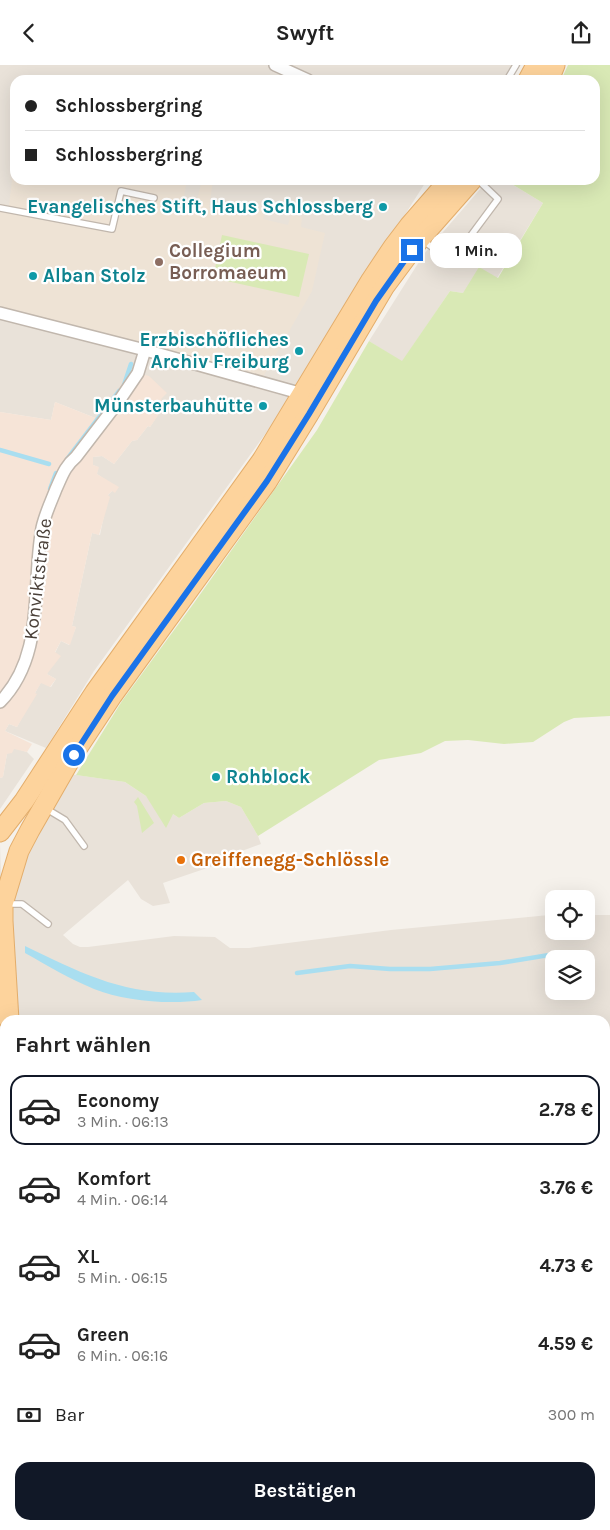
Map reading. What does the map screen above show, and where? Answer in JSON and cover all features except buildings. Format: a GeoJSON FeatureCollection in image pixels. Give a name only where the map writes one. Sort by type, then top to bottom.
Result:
{"type":"FeatureCollection","features":[{"type":"Feature","properties":{"kind":"main road"},"geometry":{"type":"LineString","coordinates":[[4,823],[95,692],[262,460],[393,247],[445,185]]}},
{"type":"Feature","properties":{"kind":"main road"},"geometry":{"type":"LineString","coordinates":[[9,1015],[2,906],[19,851],[43,807],[112,696],[267,481],[385,286],[420,239],[468,185]]}},
{"type":"Feature","properties":{"kind":"street"},"geometry":{"type":"LineString","coordinates":[[275,65],[297,75]]}},
{"type":"Feature","properties":{"kind":"street"},"geometry":{"type":"LineString","coordinates":[[0,313],[145,350],[303,394]]}},
{"type":"Feature","properties":{"kind":"street","name":"Konviktstraße"},"geometry":{"type":"LineString","coordinates":[[0,702],[17,680],[25,663],[32,640],[42,528],[47,510],[67,465],[80,458],[138,373],[145,350]]}},
{"type":"Feature","properties":{"kind":"lane"},"geometry":{"type":"LineString","coordinates":[[420,239],[452,261],[498,199],[483,185]]}},
{"type":"Feature","properties":{"kind":"lane"},"geometry":{"type":"LineString","coordinates":[[0,208],[112,229],[121,191],[154,198]]}},
{"type":"Feature","properties":{"kind":"lane"},"geometry":{"type":"LineString","coordinates":[[43,807],[65,820],[84,846]]}},
{"type":"Feature","properties":{"kind":"lane"},"geometry":{"type":"LineString","coordinates":[[2,906],[22,905],[48,923]]}},
{"type":"Feature","properties":{"kind":"shaded area"},"geometry":{"type":"Polygon","coordinates":[[[0,65],[521,65],[512,75],[10,75],[10,185],[424,185],[289,401],[94,671],[46,748],[5,731],[9,724],[17,727],[41,682],[51,687],[56,679],[47,674],[55,653],[61,641],[69,645],[76,627],[72,626],[92,533],[100,535],[108,495],[112,491],[110,483],[97,474],[98,467],[93,465],[93,457],[102,456],[114,464],[132,441],[137,440],[148,426],[150,427],[161,410],[159,408],[103,421],[55,402],[51,420],[0,412],[0,65]]]}},
{"type":"Feature","properties":{"kind":"shaded area","name":"Collegium Borromaeum"},"geometry":{"type":"Polygon","coordinates":[[[11,185],[186,185],[183,202],[201,206],[202,200],[197,200],[201,185],[212,185],[209,208],[250,217],[252,208],[265,210],[263,219],[288,225],[291,215],[302,217],[301,227],[325,233],[312,291],[263,377],[0,307],[0,204],[9,205],[11,185]]]}},
{"type":"Feature","properties":{"kind":"shaded area"},"geometry":{"type":"Polygon","coordinates":[[[484,185],[513,185],[543,203],[497,278],[463,293],[450,291],[402,362],[369,341],[424,254],[484,185]]]}},
{"type":"Feature","properties":{"kind":"shaded area"},"geometry":{"type":"Polygon","coordinates":[[[138,373],[149,376],[167,393],[161,399],[164,402],[159,408],[162,410],[150,427],[148,426],[137,440],[132,441],[114,464],[102,456],[93,457],[93,465],[99,467],[97,474],[119,487],[115,493],[112,491],[108,495],[110,497],[99,535],[92,533],[72,626],[76,627],[70,645],[61,641],[55,652],[61,656],[47,674],[56,679],[50,687],[41,683],[35,693],[37,694],[17,727],[9,724],[5,731],[32,744],[27,752],[14,749],[12,753],[7,754],[3,777],[0,778],[0,412],[51,420],[55,402],[103,421],[138,373]]]}},
{"type":"Feature","properties":{"kind":"shaded area"},"geometry":{"type":"Polygon","coordinates":[[[14,748],[27,752],[34,759],[0,809],[0,778],[3,777],[7,754],[14,748]]]}},
{"type":"Feature","properties":{"kind":"shaded area"},"geometry":{"type":"Polygon","coordinates":[[[56,772],[125,782],[179,818],[204,803],[226,801],[241,807],[261,844],[212,862],[213,866],[163,883],[170,903],[153,906],[141,899],[128,880],[63,935],[73,944],[80,947],[174,936],[215,937],[230,948],[249,948],[391,930],[545,915],[545,940],[595,940],[595,915],[610,915],[610,1015],[0,1015],[0,844],[1,877],[56,772]]]}},
{"type":"Feature","properties":{"kind":"green space"},"geometry":{"type":"Polygon","coordinates":[[[568,65],[610,65],[610,716],[574,718],[564,722],[533,742],[504,744],[468,740],[445,741],[421,753],[379,760],[258,836],[241,807],[226,801],[204,803],[179,818],[173,814],[166,828],[146,796],[125,782],[76,775],[122,701],[317,430],[369,341],[402,361],[450,291],[463,293],[479,267],[498,278],[543,203],[513,185],[600,185],[600,75],[563,75],[568,65]]]}},
{"type":"Feature","properties":{"kind":"green space"},"geometry":{"type":"Polygon","coordinates":[[[222,235],[309,254],[299,297],[213,278],[222,235]]]}},
{"type":"Feature","properties":{"kind":"green space"},"geometry":{"type":"Polygon","coordinates":[[[138,797],[154,823],[142,833],[137,806],[134,802],[138,797]]]}},
{"type":"Feature","properties":{"kind":"water"},"geometry":{"type":"Polygon","coordinates":[[[25,946],[66,966],[106,981],[147,991],[170,993],[194,992],[202,1000],[176,1002],[147,1001],[106,993],[76,981],[25,953],[25,946]]]}},
{"type":"Feature","properties":{"kind":"waterway"},"geometry":{"type":"LineString","coordinates":[[124,385],[131,364]]}},
{"type":"Feature","properties":{"kind":"waterway"},"geometry":{"type":"LineString","coordinates":[[67,459],[119,391]]}},
{"type":"Feature","properties":{"kind":"waterway"},"geometry":{"type":"LineString","coordinates":[[0,450],[49,464]]}},
{"type":"Feature","properties":{"kind":"waterway"},"geometry":{"type":"LineString","coordinates":[[50,489],[56,473]]}},
{"type":"Feature","properties":{"kind":"waterway"},"geometry":{"type":"LineString","coordinates":[[297,973],[350,966],[430,969],[500,963],[545,956]]}},
{"type":"Feature","properties":{"kind":"place","name":"Evangelisches Stift, Haus Schlossberg"},"geometry":{"type":"Point","coordinates":[383,207]}},
{"type":"Feature","properties":{"kind":"place","name":"Collegium Borromaeum"},"geometry":{"type":"Point","coordinates":[159,262]}},
{"type":"Feature","properties":{"kind":"place","name":"Alban Stolz"},"geometry":{"type":"Point","coordinates":[33,276]}},
{"type":"Feature","properties":{"kind":"place","name":"Erzbischöfliches Archiv Freiburg"},"geometry":{"type":"Point","coordinates":[299,351]}},
{"type":"Feature","properties":{"kind":"place","name":"Münsterbauhütte"},"geometry":{"type":"Point","coordinates":[263,406]}},
{"type":"Feature","properties":{"kind":"place","name":"Rohblock"},"geometry":{"type":"Point","coordinates":[216,777]}},
{"type":"Feature","properties":{"kind":"place","name":"Greiffenegg-Schlössle"},"geometry":{"type":"Point","coordinates":[181,860]}},
{"type":"Feature","properties":{"kind":"route"},"geometry":{"type":"LineString","coordinates":[[74,755],[112,696],[267,481],[309,414],[366,315],[412,250]]}}]}
